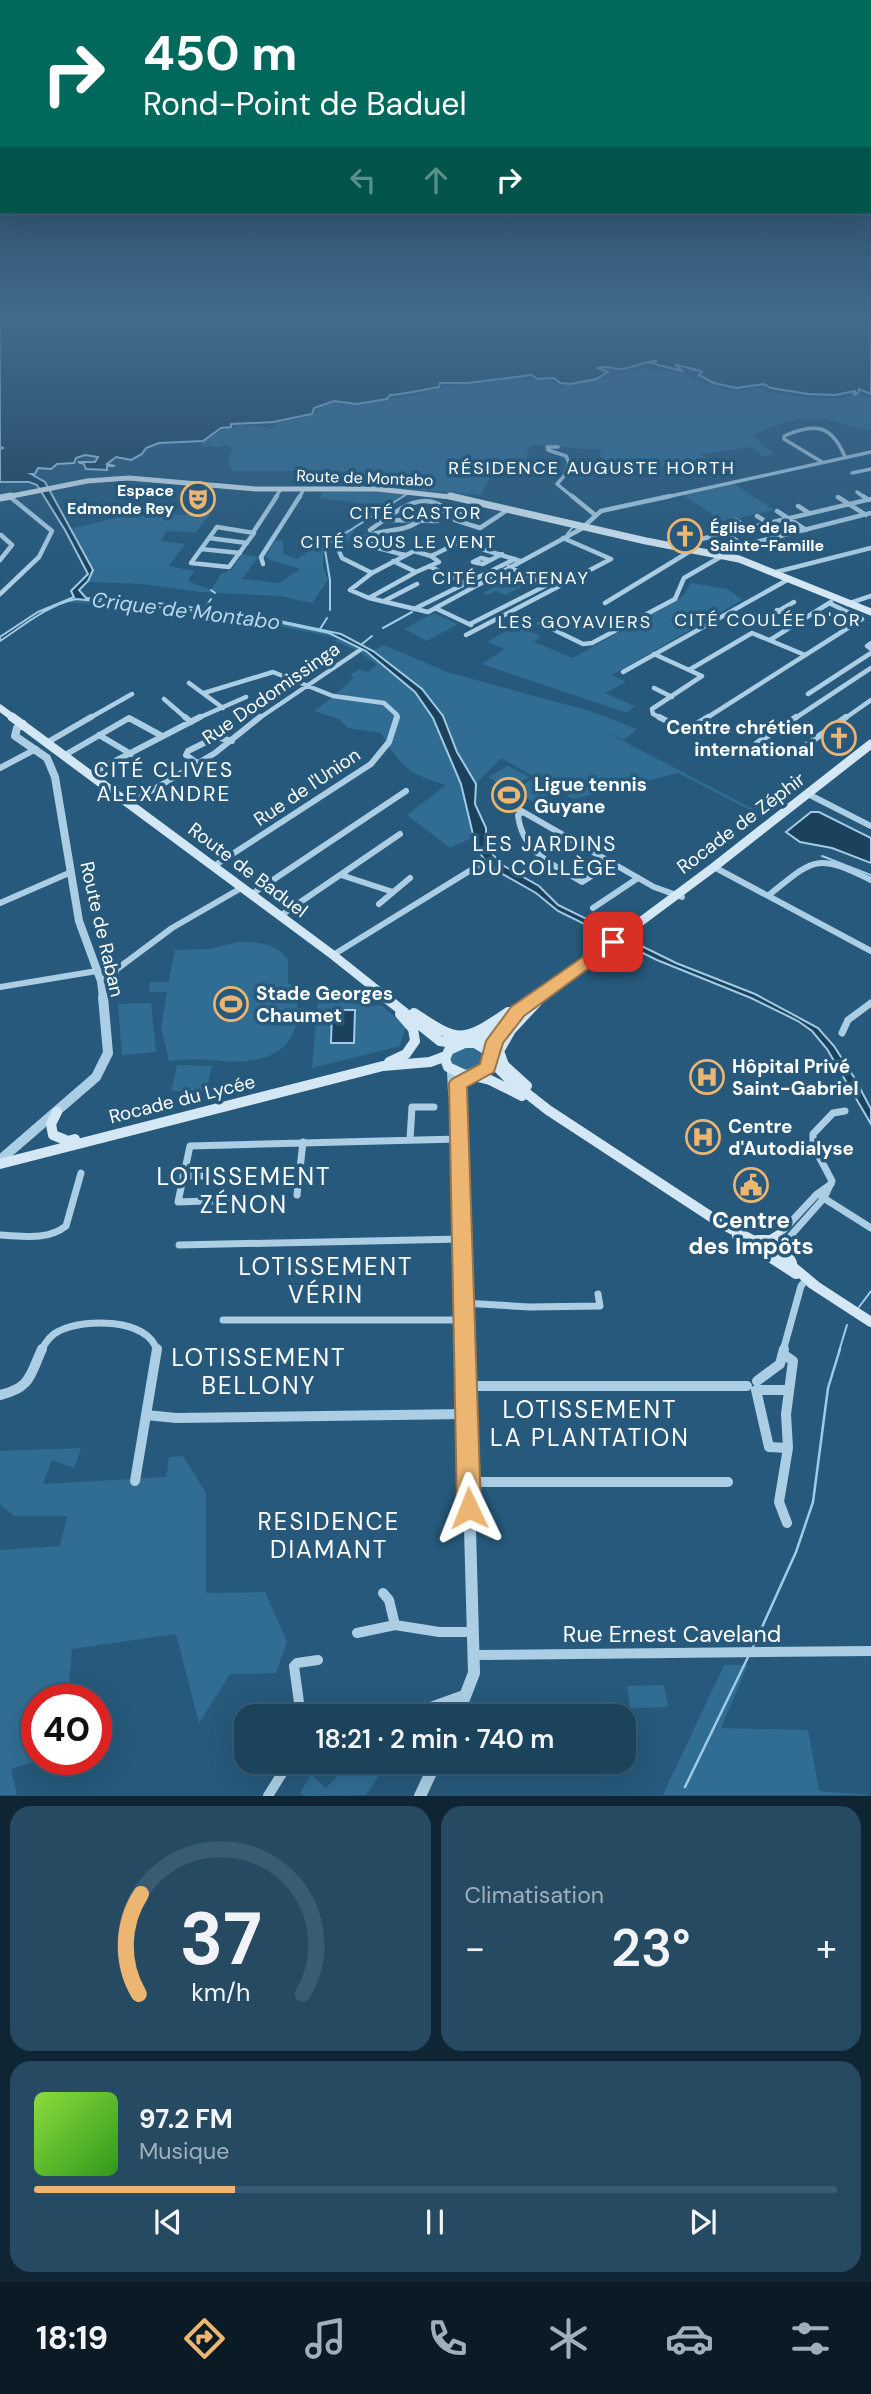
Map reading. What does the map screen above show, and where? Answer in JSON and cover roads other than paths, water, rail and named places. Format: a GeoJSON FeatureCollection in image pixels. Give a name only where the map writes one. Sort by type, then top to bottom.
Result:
{"type":"FeatureCollection","features":[{"type":"Feature","properties":{"kind":"main road","name":"Route de Montabo"},"geometry":{"type":"LineString","coordinates":[[9,496],[97,480],[147,478],[281,489],[377,489],[432,496],[510,509],[724,555],[776,572],[832,601],[871,612]]}},
{"type":"Feature","properties":{"kind":"main road"},"geometry":{"type":"LineString","coordinates":[[0,495],[9,496]]}},
{"type":"Feature","properties":{"kind":"main road","name":"Route de Baduel"},"geometry":{"type":"LineString","coordinates":[[3,707],[333,955],[440,1041],[465,1043]]}},
{"type":"Feature","properties":{"kind":"main road","name":"Rocade de Zéphir"},"geometry":{"type":"LineString","coordinates":[[811,796],[871,744]]}},
{"type":"Feature","properties":{"kind":"main road","name":"Rocade de Zéphir"},"geometry":{"type":"LineString","coordinates":[[465,1043],[486,1037],[871,751]]}},
{"type":"Feature","properties":{"kind":"main road"},"geometry":{"type":"LineString","coordinates":[[366,981],[451,1037],[457,1038],[479,1034],[520,1004],[547,990]]}},
{"type":"Feature","properties":{"kind":"main road"},"geometry":{"type":"LineString","coordinates":[[317,1083],[396,1060],[413,1045],[413,1029],[366,981]]}},
{"type":"Feature","properties":{"kind":"main road","name":"Route de Baduel"},"geometry":{"type":"LineString","coordinates":[[366,981],[446,1055]]}},
{"type":"Feature","properties":{"kind":"main road"},"geometry":{"type":"LineString","coordinates":[[547,990],[510,1030],[501,1045],[500,1057],[510,1071],[563,1119]]}},
{"type":"Feature","properties":{"kind":"main road","name":"Rocade de Zéphir"},"geometry":{"type":"LineString","coordinates":[[490,1058],[495,1041],[517,1012]]}},
{"type":"Feature","properties":{"kind":"main road"},"geometry":{"type":"LineString","coordinates":[[548,1110],[503,1074],[480,1045],[465,1043],[446,1055],[451,1070],[504,1085],[548,1110],[871,1322]]}},
{"type":"Feature","properties":{"kind":"main road","name":"Rocade du Lycée"},"geometry":{"type":"LineString","coordinates":[[0,1162],[394,1065],[430,1062],[446,1055]]}},
{"type":"Feature","properties":{"kind":"main road"},"geometry":{"type":"LineString","coordinates":[[471,1075],[485,1070],[490,1058]]}},
{"type":"Feature","properties":{"kind":"main road","name":"Rocade du Lycée"},"geometry":{"type":"LineString","coordinates":[[373,1070],[435,1067],[451,1070]]}},
{"type":"Feature","properties":{"kind":"main road"},"geometry":{"type":"LineString","coordinates":[[57,1112],[50,1129],[53,1135],[60,1139],[68,1141],[115,1133]]}},
{"type":"Feature","properties":{"kind":"main road"},"geometry":{"type":"LineString","coordinates":[[727,1227],[752,1239],[768,1253],[797,1269]]}},
{"type":"Feature","properties":{"kind":"main road"},"geometry":{"type":"LineString","coordinates":[[752,1239],[771,1240],[783,1237],[789,1259],[811,1283]]}},
{"type":"Feature","properties":{"kind":"street"},"geometry":{"type":"LineString","coordinates":[[822,462],[784,439],[784,436],[807,429],[830,433],[838,439],[845,457]]}},
{"type":"Feature","properties":{"kind":"street"},"geometry":{"type":"LineString","coordinates":[[558,447],[551,444],[547,447],[548,450],[566,456],[569,463],[565,475],[557,484],[594,514]]}},
{"type":"Feature","properties":{"kind":"street"},"geometry":{"type":"LineString","coordinates":[[414,609],[563,538],[585,526],[594,514],[871,452]]}},
{"type":"Feature","properties":{"kind":"street"},"geometry":{"type":"LineString","coordinates":[[852,473],[871,469]]}},
{"type":"Feature","properties":{"kind":"street"},"geometry":{"type":"LineString","coordinates":[[254,532],[217,527],[191,563],[229,567],[254,532],[281,489]]}},
{"type":"Feature","properties":{"kind":"street"},"geometry":{"type":"LineString","coordinates":[[262,564],[261,557],[282,529],[292,506],[304,489]]}},
{"type":"Feature","properties":{"kind":"street"},"geometry":{"type":"LineString","coordinates":[[857,492],[870,499]]}},
{"type":"Feature","properties":{"kind":"street"},"geometry":{"type":"LineString","coordinates":[[0,594],[39,557],[52,531],[9,496]]}},
{"type":"Feature","properties":{"kind":"street"},"geometry":{"type":"LineString","coordinates":[[370,530],[409,505],[432,496],[445,508],[442,517],[437,521],[387,520]]}},
{"type":"Feature","properties":{"kind":"street"},"geometry":{"type":"LineString","coordinates":[[838,497],[869,515]]}},
{"type":"Feature","properties":{"kind":"street"},"geometry":{"type":"LineString","coordinates":[[679,547],[680,544],[870,499]]}},
{"type":"Feature","properties":{"kind":"street"},"geometry":{"type":"LineString","coordinates":[[819,502],[829,509]]}},
{"type":"Feature","properties":{"kind":"street"},"geometry":{"type":"LineString","coordinates":[[798,506],[809,513]]}},
{"type":"Feature","properties":{"kind":"street"},"geometry":{"type":"LineString","coordinates":[[461,513],[455,520],[480,528],[510,509]]}},
{"type":"Feature","properties":{"kind":"street"},"geometry":{"type":"LineString","coordinates":[[777,511],[806,530]]}},
{"type":"Feature","properties":{"kind":"street"},"geometry":{"type":"LineString","coordinates":[[713,553],[869,515]]}},
{"type":"Feature","properties":{"kind":"street"},"geometry":{"type":"LineString","coordinates":[[757,516],[768,523]]}},
{"type":"Feature","properties":{"kind":"street"},"geometry":{"type":"LineString","coordinates":[[736,520],[748,528]]}},
{"type":"Feature","properties":{"kind":"street"},"geometry":{"type":"LineString","coordinates":[[405,555],[378,548],[366,541],[366,537],[378,532],[405,532],[418,522]]}},
{"type":"Feature","properties":{"kind":"street"},"geometry":{"type":"LineString","coordinates":[[715,526],[743,545]]}},
{"type":"Feature","properties":{"kind":"street"},"geometry":{"type":"LineString","coordinates":[[0,560],[12,545],[1,535]]}},
{"type":"Feature","properties":{"kind":"street"},"geometry":{"type":"LineString","coordinates":[[209,538],[247,542]]}},
{"type":"Feature","properties":{"kind":"street"},"geometry":{"type":"LineString","coordinates":[[466,635],[611,559],[563,538]]}},
{"type":"Feature","properties":{"kind":"street"},"geometry":{"type":"LineString","coordinates":[[431,556],[464,542],[517,560]]}},
{"type":"Feature","properties":{"kind":"street"},"geometry":{"type":"LineString","coordinates":[[337,546],[342,558],[372,573]]}},
{"type":"Feature","properties":{"kind":"street"},"geometry":{"type":"LineString","coordinates":[[776,572],[871,548]]}},
{"type":"Feature","properties":{"kind":"street"},"geometry":{"type":"LineString","coordinates":[[201,549],[240,553]]}},
{"type":"Feature","properties":{"kind":"street"},"geometry":{"type":"LineString","coordinates":[[605,603],[692,550]]}},
{"type":"Feature","properties":{"kind":"street"},"geometry":{"type":"LineString","coordinates":[[369,597],[439,561],[418,551],[372,573],[350,590],[369,597],[428,612],[517,560]]}},
{"type":"Feature","properties":{"kind":"street"},"geometry":{"type":"LineString","coordinates":[[489,560],[502,554]]}},
{"type":"Feature","properties":{"kind":"street"},"geometry":{"type":"LineString","coordinates":[[540,623],[583,644],[592,643],[675,599],[684,578],[724,555]]}},
{"type":"Feature","properties":{"kind":"street"},"geometry":{"type":"LineString","coordinates":[[393,561],[416,572]]}},
{"type":"Feature","properties":{"kind":"street"},"geometry":{"type":"LineString","coordinates":[[429,566],[474,587]]}},
{"type":"Feature","properties":{"kind":"street"},"geometry":{"type":"LineString","coordinates":[[509,567],[555,588]]}},
{"type":"Feature","properties":{"kind":"street"},"geometry":{"type":"LineString","coordinates":[[623,672],[789,579]]}},
{"type":"Feature","properties":{"kind":"street"},"geometry":{"type":"LineString","coordinates":[[406,580],[427,589]]}},
{"type":"Feature","properties":{"kind":"street"},"geometry":{"type":"LineString","coordinates":[[384,601],[417,584]]}},
{"type":"Feature","properties":{"kind":"street"},"geometry":{"type":"LineString","coordinates":[[470,624],[547,585]]}},
{"type":"Feature","properties":{"kind":"street"},"geometry":{"type":"LineString","coordinates":[[847,604],[871,596]]}},
{"type":"Feature","properties":{"kind":"street"},"geometry":{"type":"LineString","coordinates":[[654,654],[702,678],[652,709],[653,714],[681,728],[691,728],[862,619],[832,601],[770,640]]}},
{"type":"Feature","properties":{"kind":"street"},"geometry":{"type":"LineString","coordinates":[[757,623],[794,602]]}},
{"type":"Feature","properties":{"kind":"street"},"geometry":{"type":"LineString","coordinates":[[435,608],[480,628]]}},
{"type":"Feature","properties":{"kind":"street"},"geometry":{"type":"LineString","coordinates":[[778,610],[802,620]]}},
{"type":"Feature","properties":{"kind":"street"},"geometry":{"type":"LineString","coordinates":[[689,670],[750,634],[805,655]]}},
{"type":"Feature","properties":{"kind":"street"},"geometry":{"type":"LineString","coordinates":[[808,694],[871,651],[867,646],[871,643]]}},
{"type":"Feature","properties":{"kind":"street","name":"Rue Dodomissinga"},"geometry":{"type":"LineString","coordinates":[[129,804],[232,741],[275,705],[359,650]]}},
{"type":"Feature","properties":{"kind":"street"},"geometry":{"type":"LineString","coordinates":[[757,743],[871,668]]}},
{"type":"Feature","properties":{"kind":"street","name":"Rue de l'Union"},"geometry":{"type":"LineString","coordinates":[[204,693],[273,671],[333,696],[390,706],[397,716],[388,749],[358,775],[214,866]]}},
{"type":"Feature","properties":{"kind":"street"},"geometry":{"type":"LineString","coordinates":[[189,683],[223,708]]}},
{"type":"Feature","properties":{"kind":"street"},"geometry":{"type":"LineString","coordinates":[[654,688],[672,697]]}},
{"type":"Feature","properties":{"kind":"street"},"geometry":{"type":"LineString","coordinates":[[48,742],[132,694]]}},
{"type":"Feature","properties":{"kind":"street"},"geometry":{"type":"LineString","coordinates":[[90,774],[246,696]]}},
{"type":"Feature","properties":{"kind":"street"},"geometry":{"type":"LineString","coordinates":[[164,699],[191,722]]}},
{"type":"Feature","properties":{"kind":"street"},"geometry":{"type":"LineString","coordinates":[[795,753],[871,700]]}},
{"type":"Feature","properties":{"kind":"street"},"geometry":{"type":"LineString","coordinates":[[65,755],[129,718],[162,736]]}},
{"type":"Feature","properties":{"kind":"street","name":"Route de Raban"},"geometry":{"type":"LineString","coordinates":[[0,1162],[96,1077],[106,1060],[108,1045],[99,976],[79,921],[69,873],[57,783],[47,758],[15,736],[17,728],[23,724]]}},
{"type":"Feature","properties":{"kind":"street"},"geometry":{"type":"LineString","coordinates":[[99,735],[131,754]]}},
{"type":"Feature","properties":{"kind":"street"},"geometry":{"type":"LineString","coordinates":[[197,764],[186,755],[188,751],[216,737],[232,741]]}},
{"type":"Feature","properties":{"kind":"street"},"geometry":{"type":"LineString","coordinates":[[0,768],[33,748]]}},
{"type":"Feature","properties":{"kind":"street"},"geometry":{"type":"LineString","coordinates":[[252,894],[406,791]]}},
{"type":"Feature","properties":{"kind":"street"},"geometry":{"type":"LineString","coordinates":[[811,796],[871,825]]}},
{"type":"Feature","properties":{"kind":"street"},"geometry":{"type":"LineString","coordinates":[[504,801],[638,878],[676,894]]}},
{"type":"Feature","properties":{"kind":"street"},"geometry":{"type":"LineString","coordinates":[[523,812],[518,815],[518,823],[529,846],[582,882],[612,863]]}},
{"type":"Feature","properties":{"kind":"street"},"geometry":{"type":"LineString","coordinates":[[280,916],[400,834]]}},
{"type":"Feature","properties":{"kind":"street"},"geometry":{"type":"LineString","coordinates":[[769,895],[817,860],[830,860],[871,880]]}},
{"type":"Feature","properties":{"kind":"street"},"geometry":{"type":"LineString","coordinates":[[333,955],[484,862]]}},
{"type":"Feature","properties":{"kind":"street"},"geometry":{"type":"LineString","coordinates":[[717,868],[871,951]]}},
{"type":"Feature","properties":{"kind":"street"},"geometry":{"type":"LineString","coordinates":[[0,903],[69,873]]}},
{"type":"Feature","properties":{"kind":"street"},"geometry":{"type":"LineString","coordinates":[[341,875],[393,892]]}},
{"type":"Feature","properties":{"kind":"street"},"geometry":{"type":"LineString","coordinates":[[379,904],[410,878]]}},
{"type":"Feature","properties":{"kind":"street"},"geometry":{"type":"LineString","coordinates":[[593,908],[638,878]]}},
{"type":"Feature","properties":{"kind":"street"},"geometry":{"type":"LineString","coordinates":[[0,987],[99,976],[117,971],[172,928],[243,887]]}},
{"type":"Feature","properties":{"kind":"street"},"geometry":{"type":"LineString","coordinates":[[842,1033],[849,1020],[871,1003]]}},
{"type":"Feature","properties":{"kind":"street"},"geometry":{"type":"LineString","coordinates":[[451,1070],[458,1116]]}},
{"type":"Feature","properties":{"kind":"street"},"geometry":{"type":"LineString","coordinates":[[463,1704],[474,1673],[474,1655],[458,1083],[471,1075]]}},
{"type":"Feature","properties":{"kind":"street"},"geometry":{"type":"LineString","coordinates":[[410,1139],[412,1107],[434,1107]]}},
{"type":"Feature","properties":{"kind":"street"},"geometry":{"type":"LineString","coordinates":[[768,1253],[831,1184],[831,1175],[813,1145],[813,1134],[832,1114],[845,1111]]}},
{"type":"Feature","properties":{"kind":"street"},"geometry":{"type":"LineString","coordinates":[[234,1200],[178,1202],[190,1146],[458,1139]]}},
{"type":"Feature","properties":{"kind":"street"},"geometry":{"type":"LineString","coordinates":[[297,1195],[303,1142]]}},
{"type":"Feature","properties":{"kind":"street"},"geometry":{"type":"LineString","coordinates":[[0,1235],[52,1234],[61,1231],[66,1226],[82,1173]]}},
{"type":"Feature","properties":{"kind":"street"},"geometry":{"type":"LineString","coordinates":[[183,1176],[214,1176]]}},
{"type":"Feature","properties":{"kind":"street"},"geometry":{"type":"LineString","coordinates":[[821,1196],[871,1228]]}},
{"type":"Feature","properties":{"kind":"street"},"geometry":{"type":"LineString","coordinates":[[179,1245],[461,1239]]}},
{"type":"Feature","properties":{"kind":"street"},"geometry":{"type":"LineString","coordinates":[[757,1381],[780,1364],[801,1286],[811,1283]]}},
{"type":"Feature","properties":{"kind":"street"},"geometry":{"type":"LineString","coordinates":[[463,1303],[600,1306],[598,1294]]}},
{"type":"Feature","properties":{"kind":"street"},"geometry":{"type":"LineString","coordinates":[[223,1320],[463,1320]]}},
{"type":"Feature","properties":{"kind":"street"},"geometry":{"type":"LineString","coordinates":[[0,1395],[14,1392],[28,1382],[46,1343],[59,1331],[80,1324],[120,1326],[144,1333],[156,1346],[158,1354],[135,1481]]}},
{"type":"Feature","properties":{"kind":"street"},"geometry":{"type":"LineString","coordinates":[[783,1354],[793,1362],[786,1414],[788,1448],[779,1502],[787,1523]]}},
{"type":"Feature","properties":{"kind":"street"},"geometry":{"type":"LineString","coordinates":[[466,1386],[747,1386]]}},
{"type":"Feature","properties":{"kind":"street"},"geometry":{"type":"LineString","coordinates":[[788,1448],[769,1447],[756,1390],[789,1390]]}},
{"type":"Feature","properties":{"kind":"street"},"geometry":{"type":"LineString","coordinates":[[146,1415],[176,1418],[466,1414]]}},
{"type":"Feature","properties":{"kind":"street"},"geometry":{"type":"LineString","coordinates":[[468,1482],[728,1482]]}},
{"type":"Feature","properties":{"kind":"street"},"geometry":{"type":"LineString","coordinates":[[383,1593],[389,1600],[395,1625]]}},
{"type":"Feature","properties":{"kind":"street"},"geometry":{"type":"LineString","coordinates":[[357,1633],[395,1625],[439,1632],[473,1632]]}},
{"type":"Feature","properties":{"kind":"street","name":"Rue Ernest Caveland"},"geometry":{"type":"LineString","coordinates":[[474,1655],[871,1651]]}},
{"type":"Feature","properties":{"kind":"street"},"geometry":{"type":"LineString","coordinates":[[299,1704],[294,1668],[298,1663],[318,1660]]}},
{"type":"Feature","properties":{"kind":"street"},"geometry":{"type":"LineString","coordinates":[[438,1704],[468,1693]]}},
{"type":"Feature","properties":{"kind":"street"},"geometry":{"type":"LineString","coordinates":[[268,1796],[282,1774]]}},
{"type":"Feature","properties":{"kind":"street"},"geometry":{"type":"LineString","coordinates":[[420,1796],[430,1774]]}},
{"type":"Feature","properties":{"kind":"waterway"},"geometry":{"type":"LineString","coordinates":[[330,610],[330,580],[325,550],[330,543],[407,494]]}},
{"type":"Feature","properties":{"kind":"waterway"},"geometry":{"type":"LineString","coordinates":[[567,534],[573,527]]}},
{"type":"Feature","properties":{"kind":"waterway","name":"Crique de Montabo"},"geometry":{"type":"LineString","coordinates":[[211,590],[215,593]]}},
{"type":"Feature","properties":{"kind":"waterway","name":"Crique de Montabo"},"geometry":{"type":"LineString","coordinates":[[204,610],[211,599]]}},
{"type":"Feature","properties":{"kind":"waterway"},"geometry":{"type":"LineString","coordinates":[[383,628],[412,612]]}},
{"type":"Feature","properties":{"kind":"waterway"},"geometry":{"type":"LineString","coordinates":[[320,629],[327,618]]}},
{"type":"Feature","properties":{"kind":"waterway"},"geometry":{"type":"LineString","coordinates":[[362,644],[372,636]]}},
{"type":"Feature","properties":{"kind":"waterway"},"geometry":{"type":"LineString","coordinates":[[822,856],[871,875]]}},
{"type":"Feature","properties":{"kind":"waterway"},"geometry":{"type":"LineString","coordinates":[[859,1307],[871,1291]]}},
{"type":"Feature","properties":{"kind":"waterway"},"geometry":{"type":"LineString","coordinates":[[839,1351],[847,1325]]}},
{"type":"Feature","properties":{"kind":"waterway"},"geometry":{"type":"LineString","coordinates":[[753,1647],[796,1552],[813,1502],[828,1388],[840,1349]]}},
{"type":"Feature","properties":{"kind":"waterway"},"geometry":{"type":"LineString","coordinates":[[685,1787],[749,1655]]}},
{"type":"Feature","properties":{"kind":"place","name":"Espace Edmonde Rey"},"geometry":{"type":"Point","coordinates":[198,499]}},
{"type":"Feature","properties":{"kind":"place","name":"Église de la Sainte-Famille"},"geometry":{"type":"Point","coordinates":[685,536]}},
{"type":"Feature","properties":{"kind":"place","name":"Centre chrétien international"},"geometry":{"type":"Point","coordinates":[839,738]}},
{"type":"Feature","properties":{"kind":"place","name":"Ligue tennis Guyane"},"geometry":{"type":"Point","coordinates":[509,795]}},
{"type":"Feature","properties":{"kind":"place","name":"Stade Georges Chaumet"},"geometry":{"type":"Point","coordinates":[231,1004]}},
{"type":"Feature","properties":{"kind":"place","name":"Hôpital Privé Saint-Gabriel"},"geometry":{"type":"Point","coordinates":[707,1077]}},
{"type":"Feature","properties":{"kind":"place","name":"Centre d'Autodialyse"},"geometry":{"type":"Point","coordinates":[703,1137]}},
{"type":"Feature","properties":{"kind":"place","name":"Centre des Impôts"},"geometry":{"type":"Point","coordinates":[751,1185]}},
{"type":"Feature","properties":{"kind":"district","name":"RÉSIDENCE AUGUSTE HORTH"},"geometry":{"type":"Point","coordinates":[592,468]}},
{"type":"Feature","properties":{"kind":"district","name":"CITÉ CASTOR"},"geometry":{"type":"Point","coordinates":[416,513]}},
{"type":"Feature","properties":{"kind":"district","name":"CITÉ SOUS LE VENT"},"geometry":{"type":"Point","coordinates":[399,542]}},
{"type":"Feature","properties":{"kind":"district","name":"CITÉ CHATENAY"},"geometry":{"type":"Point","coordinates":[511,578]}},
{"type":"Feature","properties":{"kind":"district","name":"CITÉ COULÉE D'OR"},"geometry":{"type":"Point","coordinates":[768,620]}},
{"type":"Feature","properties":{"kind":"district","name":"LES GOYAVIERS"},"geometry":{"type":"Point","coordinates":[575,622]}},
{"type":"Feature","properties":{"kind":"district","name":"CITÉ CLIVES ALEXANDRE"},"geometry":{"type":"Point","coordinates":[164,782]}},
{"type":"Feature","properties":{"kind":"district","name":"LES JARDINS DU COLLÈGE"},"geometry":{"type":"Point","coordinates":[545,856]}},
{"type":"Feature","properties":{"kind":"district","name":"LOTISSEMENT ZÉNON"},"geometry":{"type":"Point","coordinates":[244,1190]}},
{"type":"Feature","properties":{"kind":"district","name":"LOTISSEMENT VÉRIN"},"geometry":{"type":"Point","coordinates":[326,1280]}},
{"type":"Feature","properties":{"kind":"district","name":"LOTISSEMENT BELLONY"},"geometry":{"type":"Point","coordinates":[259,1371]}},
{"type":"Feature","properties":{"kind":"district","name":"LOTISSEMENT LA PLANTATION"},"geometry":{"type":"Point","coordinates":[590,1423]}},
{"type":"Feature","properties":{"kind":"district","name":"RESIDENCE DIAMANT"},"geometry":{"type":"Point","coordinates":[329,1535]}}]}
